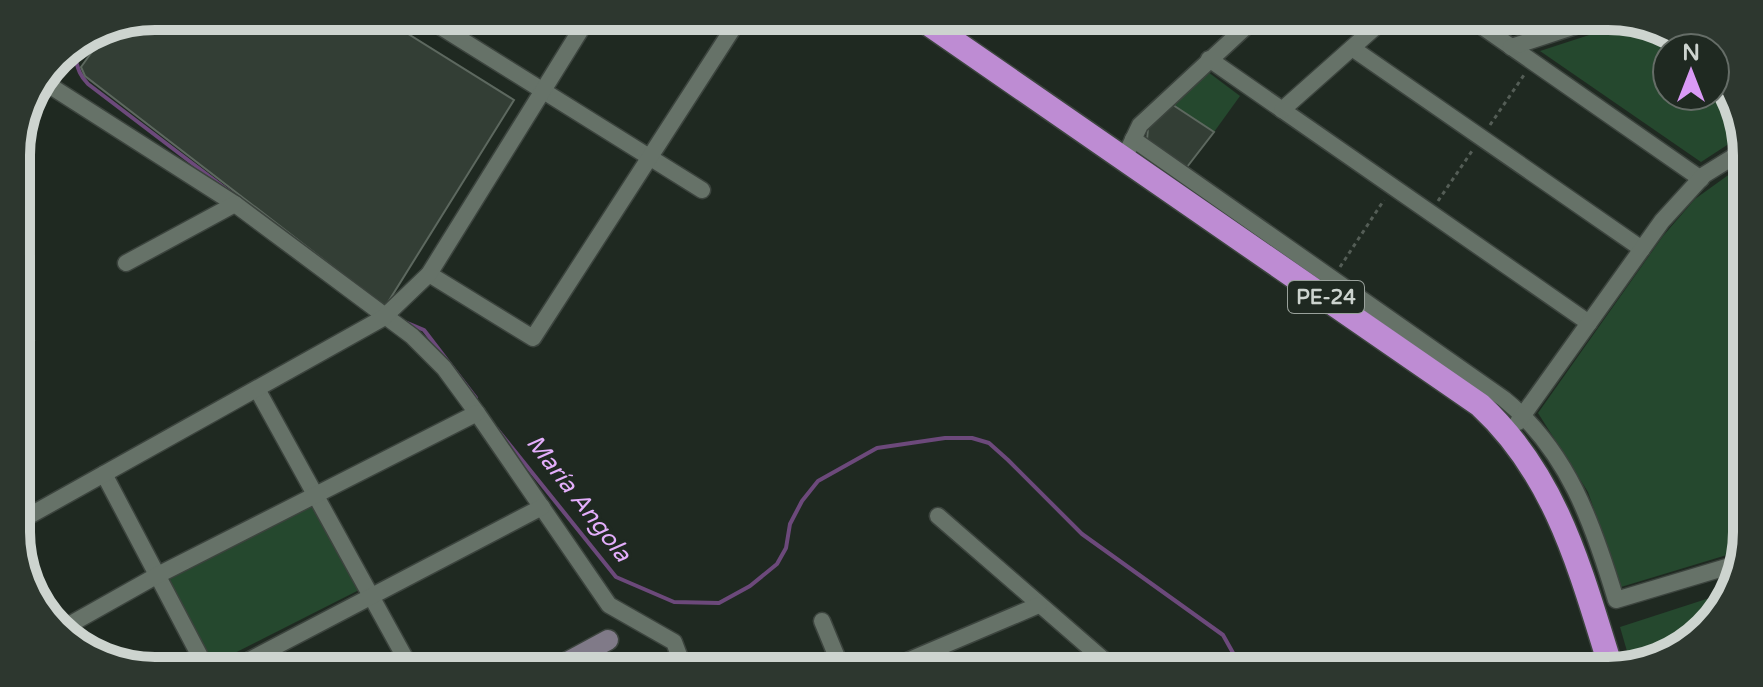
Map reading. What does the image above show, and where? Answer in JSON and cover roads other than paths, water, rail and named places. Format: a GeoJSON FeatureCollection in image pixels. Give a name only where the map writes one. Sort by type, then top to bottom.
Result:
{"type":"FeatureCollection","features":[{"type":"Feature","properties":{"kind":"highway","name":"PE-24"},"geometry":{"type":"LineString","coordinates":[[939,30],[1129,148],[1480,405],[1516,424],[1561,516],[1607,657]]}},
{"type":"Feature","properties":{"kind":"street"},"geometry":{"type":"LineString","coordinates":[[450,30],[702,190]]}},
{"type":"Feature","properties":{"kind":"street"},"geometry":{"type":"LineString","coordinates":[[30,515],[387,314],[429,274],[581,30]]}},
{"type":"Feature","properties":{"kind":"street"},"geometry":{"type":"LineString","coordinates":[[429,274],[533,338],[732,30]]}},
{"type":"Feature","properties":{"kind":"street"},"geometry":{"type":"LineString","coordinates":[[1242,30],[1140,125],[1129,148],[1332,279],[1516,424],[1548,444],[1577,492],[1596,533],[1616,600],[1728,567]]}},
{"type":"Feature","properties":{"kind":"street"},"geometry":{"type":"LineString","coordinates":[[1282,110],[1372,30]]}},
{"type":"Feature","properties":{"kind":"street"},"geometry":{"type":"LineString","coordinates":[[1487,30],[1701,179]]}},
{"type":"Feature","properties":{"kind":"street"},"geometry":{"type":"LineString","coordinates":[[1511,47],[1563,30]]}},
{"type":"Feature","properties":{"kind":"street"},"geometry":{"type":"LineString","coordinates":[[1352,48],[1642,249]]}},
{"type":"Feature","properties":{"kind":"street"},"geometry":{"type":"LineString","coordinates":[[1209,59],[1589,323]]}},
{"type":"Feature","properties":{"kind":"street"},"geometry":{"type":"LineString","coordinates":[[51,87],[235,204],[387,314],[412,336],[444,368],[477,413],[609,605],[674,642],[680,657]]}},
{"type":"Feature","properties":{"kind":"street"},"geometry":{"type":"LineString","coordinates":[[1516,424],[1642,249],[1701,179],[1733,158]]}},
{"type":"Feature","properties":{"kind":"street"},"geometry":{"type":"LineString","coordinates":[[126,263],[235,204]]}},
{"type":"Feature","properties":{"kind":"street"},"geometry":{"type":"LineString","coordinates":[[257,389],[405,657]]}},
{"type":"Feature","properties":{"kind":"street"},"geometry":{"type":"LineString","coordinates":[[71,624],[156,576],[477,413]]}},
{"type":"Feature","properties":{"kind":"street"},"geometry":{"type":"LineString","coordinates":[[104,474],[200,657]]}},
{"type":"Feature","properties":{"kind":"street"},"geometry":{"type":"LineString","coordinates":[[255,657],[542,507]]}},
{"type":"Feature","properties":{"kind":"street"},"geometry":{"type":"LineString","coordinates":[[938,516],[1100,657]]}},
{"type":"Feature","properties":{"kind":"street"},"geometry":{"type":"LineString","coordinates":[[917,657],[1039,605]]}},
{"type":"Feature","properties":{"kind":"street"},"geometry":{"type":"LineString","coordinates":[[822,621],[837,657]]}},
{"type":"Feature","properties":{"kind":"street"},"geometry":{"type":"LineString","coordinates":[[580,657],[608,640]]}},
{"type":"Feature","properties":{"kind":"waterway","name":"María Angola"},"geometry":{"type":"LineString","coordinates":[[76,59],[88,84],[234,195]]}},
{"type":"Feature","properties":{"kind":"waterway","name":"María Angola"},"geometry":{"type":"LineString","coordinates":[[405,322],[424,330],[476,398]]}},
{"type":"Feature","properties":{"kind":"waterway","name":"María Angola"},"geometry":{"type":"LineString","coordinates":[[497,429],[616,577],[674,602],[719,603],[750,586],[777,564],[786,548],[790,524],[802,501],[818,481],[877,448],[945,438],[972,438],[989,443],[1082,534],[1223,635],[1235,657]]}}]}
